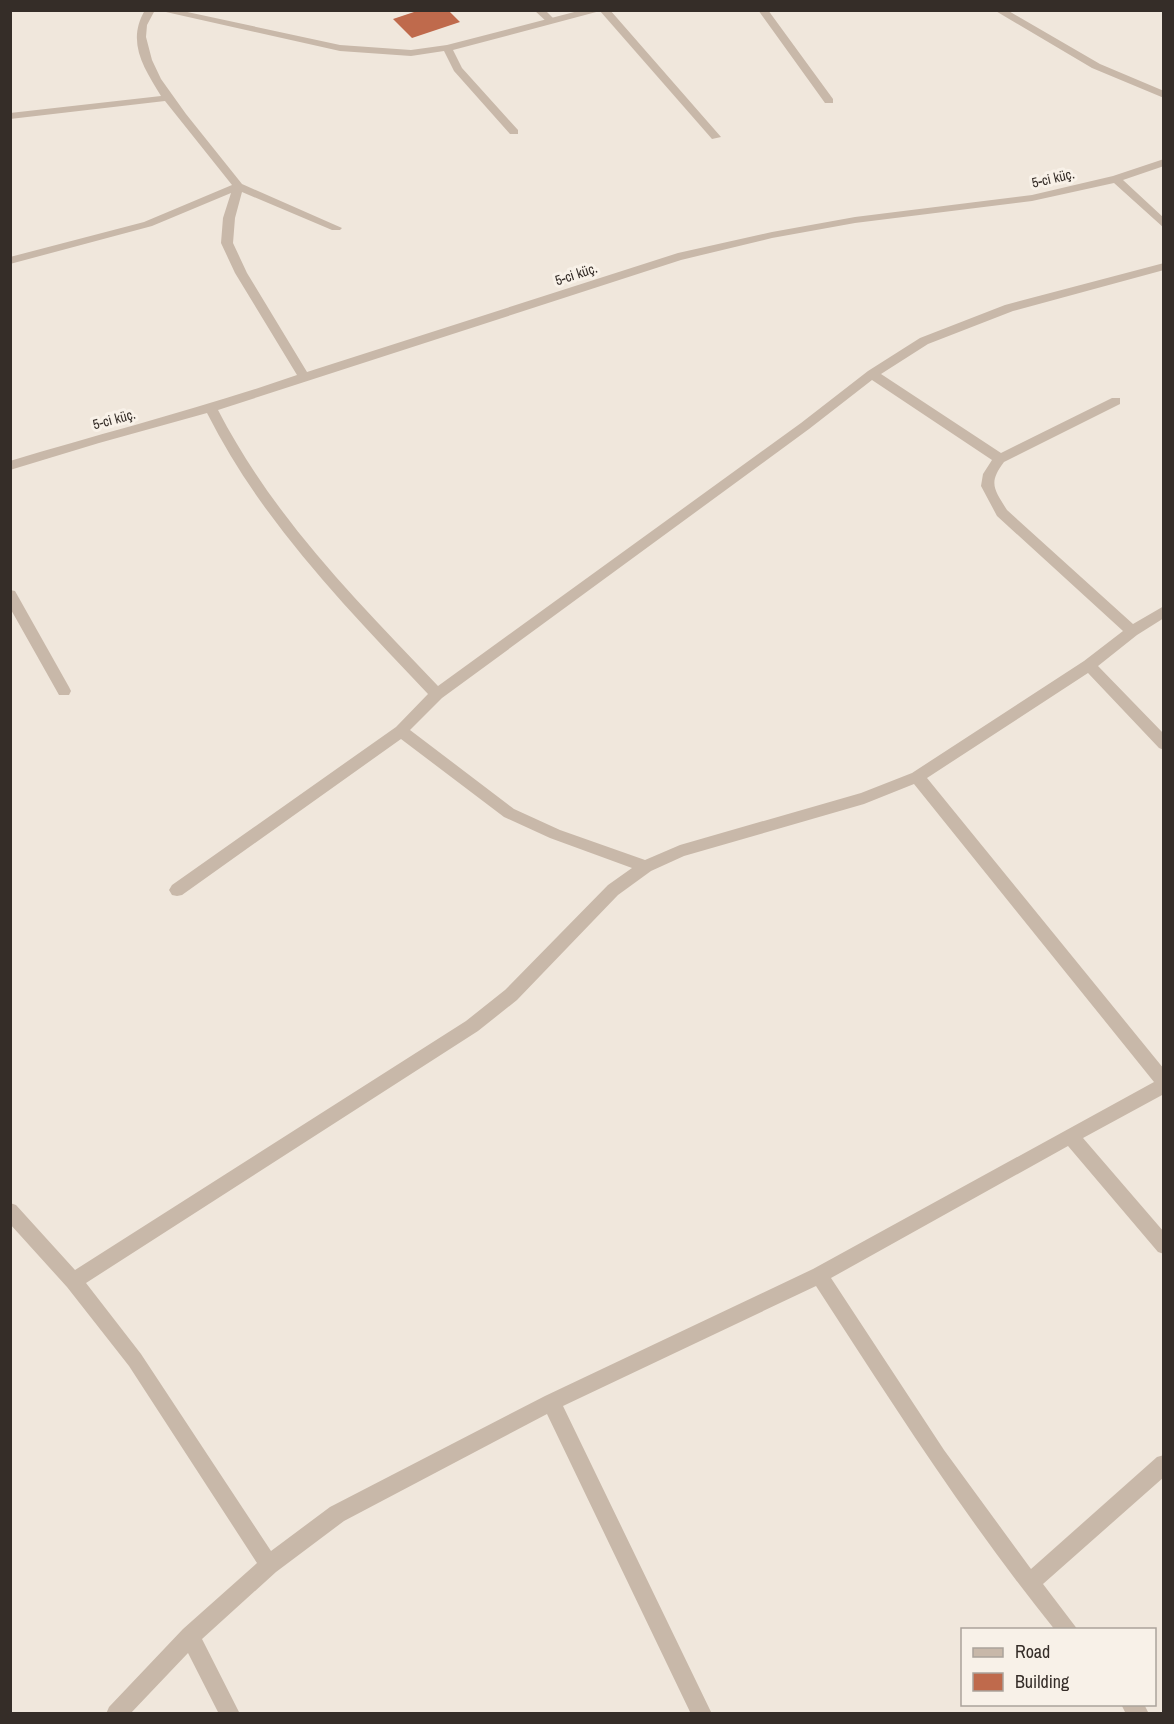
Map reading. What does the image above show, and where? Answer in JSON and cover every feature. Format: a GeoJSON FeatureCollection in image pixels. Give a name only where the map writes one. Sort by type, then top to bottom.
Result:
{"type":"FeatureCollection","features":[{"type":"Feature","properties":{"kind":"street"},"geometry":{"type":"LineString","coordinates":[[150,10],[142,23],[141,39],[146,56],[167,98],[218,157],[238,186],[336,228]]}},
{"type":"Feature","properties":{"kind":"street"},"geometry":{"type":"LineString","coordinates":[[162,10],[340,48],[411,53],[447,48],[595,10]]}},
{"type":"Feature","properties":{"kind":"street"},"geometry":{"type":"LineString","coordinates":[[539,10],[551,21]]}},
{"type":"Feature","properties":{"kind":"street"},"geometry":{"type":"LineString","coordinates":[[604,10],[716,137]]}},
{"type":"Feature","properties":{"kind":"street"},"geometry":{"type":"LineString","coordinates":[[763,10],[830,101]]}},
{"type":"Feature","properties":{"kind":"street"},"geometry":{"type":"LineString","coordinates":[[999,10],[1096,66],[1164,95]]}},
{"type":"Feature","properties":{"kind":"street"},"geometry":{"type":"LineString","coordinates":[[447,48],[458,69],[514,132]]}},
{"type":"Feature","properties":{"kind":"street"},"geometry":{"type":"LineString","coordinates":[[10,116],[167,98]]}},
{"type":"Feature","properties":{"kind":"street","name":"5-ci küç."},"geometry":{"type":"LineString","coordinates":[[10,466],[96,439],[211,408],[678,257],[772,235],[855,220],[1032,198],[1116,179],[1164,162]]}},
{"type":"Feature","properties":{"kind":"street"},"geometry":{"type":"LineString","coordinates":[[1116,179],[1164,225]]}},
{"type":"Feature","properties":{"kind":"street"},"geometry":{"type":"LineString","coordinates":[[10,261],[148,224],[238,186]]}},
{"type":"Feature","properties":{"kind":"street"},"geometry":{"type":"LineString","coordinates":[[238,186],[229,218],[227,243],[241,273],[304,377]]}},
{"type":"Feature","properties":{"kind":"street"},"geometry":{"type":"LineString","coordinates":[[177,890],[401,731],[437,694],[805,426],[872,374],[924,341],[1009,308],[1164,266]]}},
{"type":"Feature","properties":{"kind":"street"},"geometry":{"type":"LineString","coordinates":[[872,374],[1000,459]]}},
{"type":"Feature","properties":{"kind":"street"},"geometry":{"type":"LineString","coordinates":[[1116,401],[1000,459],[988,474],[987,489],[1002,513],[1132,631]]}},
{"type":"Feature","properties":{"kind":"street"},"geometry":{"type":"LineString","coordinates":[[211,408],[229,447],[283,522],[327,577],[437,694]]}},
{"type":"Feature","properties":{"kind":"street"},"geometry":{"type":"LineString","coordinates":[[10,595],[64,691]]}},
{"type":"Feature","properties":{"kind":"street"},"geometry":{"type":"LineString","coordinates":[[73,1281],[472,1026],[511,995],[613,890],[646,867],[680,851],[864,798],[917,777],[1089,665],[1132,631],[1164,611]]}},
{"type":"Feature","properties":{"kind":"street"},"geometry":{"type":"LineString","coordinates":[[10,628],[25,622]]}},
{"type":"Feature","properties":{"kind":"street"},"geometry":{"type":"LineString","coordinates":[[1089,665],[1164,744]]}},
{"type":"Feature","properties":{"kind":"street"},"geometry":{"type":"LineString","coordinates":[[401,731],[509,813],[555,834],[646,867]]}},
{"type":"Feature","properties":{"kind":"street"},"geometry":{"type":"LineString","coordinates":[[116,1713],[190,1636],[269,1565],[337,1514],[551,1402],[819,1275],[1071,1137],[1164,1083],[917,777]]}},
{"type":"Feature","properties":{"kind":"street"},"geometry":{"type":"LineString","coordinates":[[1071,1137],[1164,1246]]}},
{"type":"Feature","properties":{"kind":"street"},"geometry":{"type":"LineString","coordinates":[[10,1211],[73,1281],[135,1360],[269,1565]]}},
{"type":"Feature","properties":{"kind":"street"},"geometry":{"type":"LineString","coordinates":[[819,1275],[950,1476],[1029,1584],[1067,1628]]}},
{"type":"Feature","properties":{"kind":"street"},"geometry":{"type":"LineString","coordinates":[[551,1402],[702,1713]]}},
{"type":"Feature","properties":{"kind":"street"},"geometry":{"type":"LineString","coordinates":[[1029,1584],[1164,1464]]}},
{"type":"Feature","properties":{"kind":"street"},"geometry":{"type":"LineString","coordinates":[[190,1636],[230,1713]]}},
{"type":"Feature","properties":{"kind":"building"},"geometry":{"type":"Polygon","coordinates":[[[413,10],[448,10],[460,22],[412,38],[393,19],[414,12],[413,10]]]}}]}
